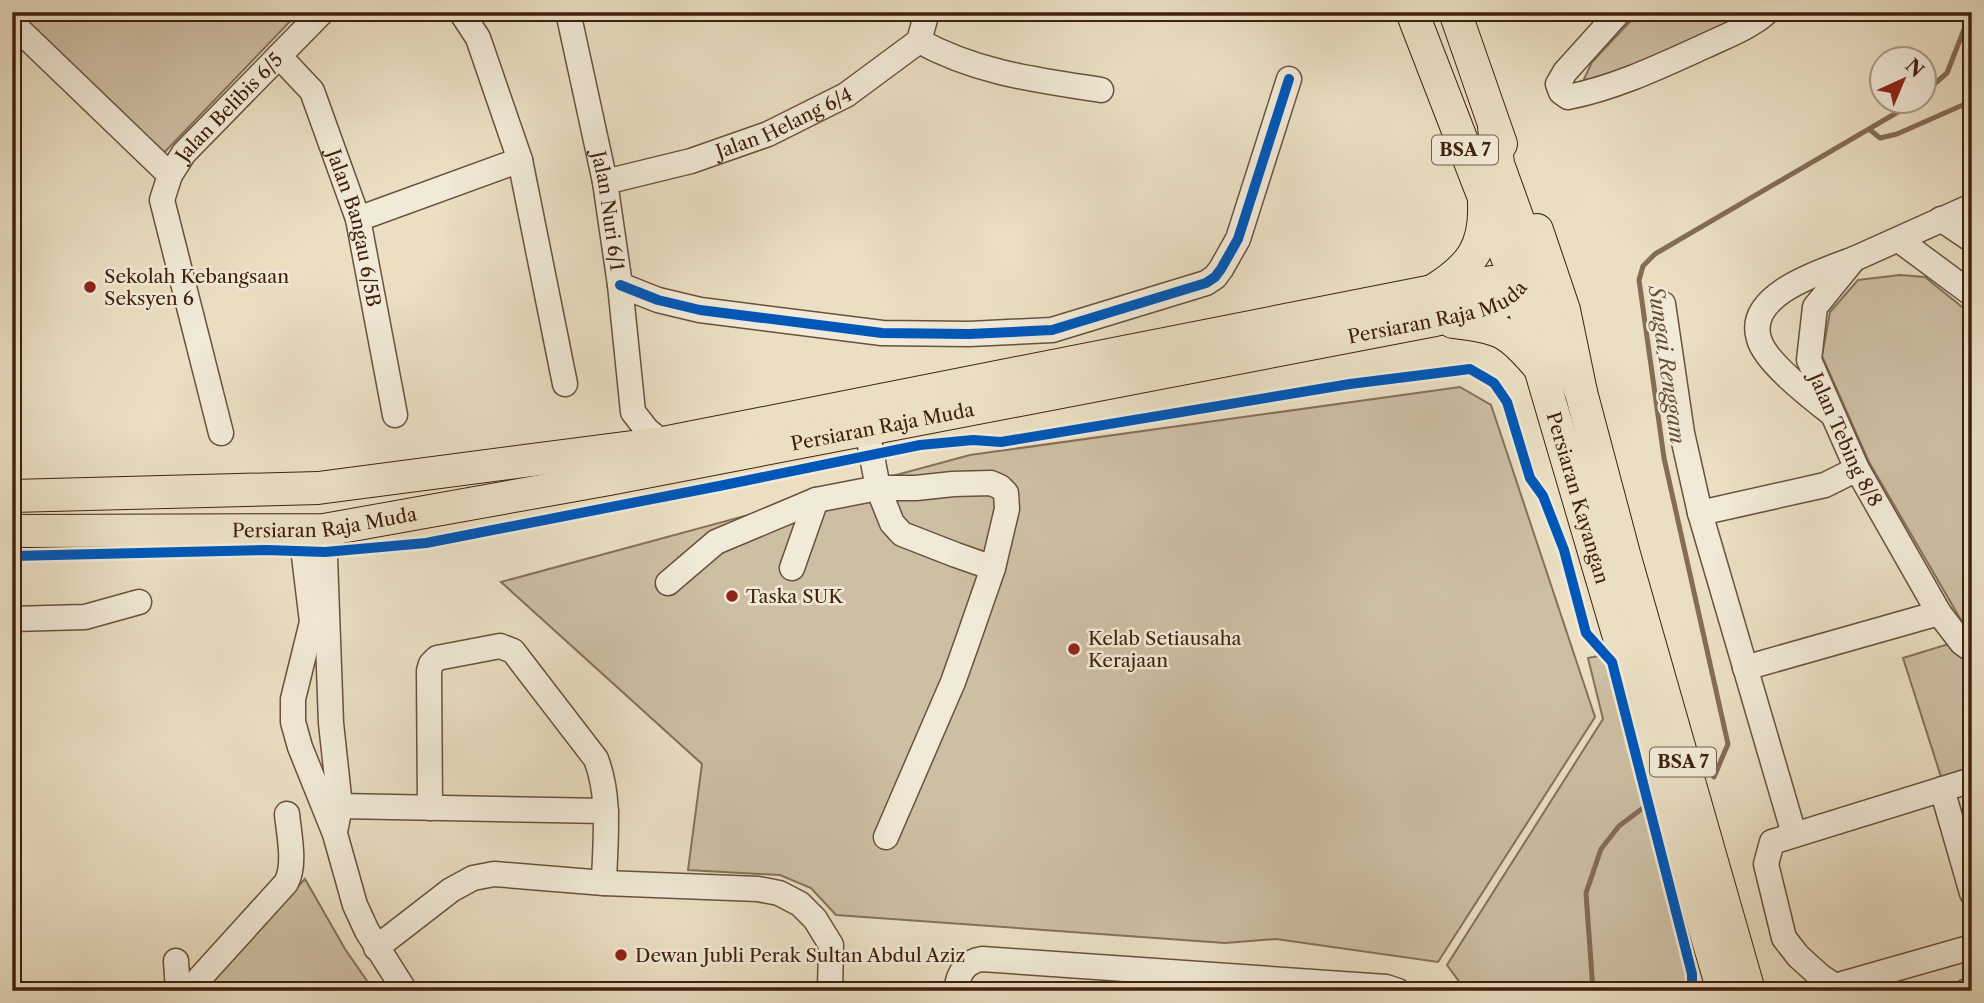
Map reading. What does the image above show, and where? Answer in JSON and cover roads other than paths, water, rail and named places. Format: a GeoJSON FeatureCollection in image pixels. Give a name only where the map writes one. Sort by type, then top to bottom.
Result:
{"type":"FeatureCollection","features":[{"type":"Feature","properties":{"kind":"main road","name":"Persiaran Kayangan"},"geometry":{"type":"LineString","coordinates":[[1412,12],[1519,288],[1701,918],[1743,985]]}},
{"type":"Feature","properties":{"kind":"main road","name":"Persiaran Kayangan"},"geometry":{"type":"LineString","coordinates":[[1455,12],[1494,126],[1532,216],[1564,310],[1581,392],[1627,566],[1743,985]]}},
{"type":"Feature","properties":{"kind":"main road","name":"BSA 7"},"geometry":{"type":"LineString","coordinates":[[1494,126],[1499,164],[1529,250],[1530,261],[1519,288],[1543,306],[1553,322],[1581,392]]}},
{"type":"Feature","properties":{"kind":"main road"},"geometry":{"type":"LineString","coordinates":[[1484,199],[1485,223],[1477,249],[1434,306],[1482,326],[1502,331],[1515,339],[1540,368]]}},
{"type":"Feature","properties":{"kind":"main road","name":"Persiaran Raja Muda"},"geometry":{"type":"LineString","coordinates":[[12,496],[307,488],[663,443],[1434,306],[1498,305],[1510,298],[1519,288]]}},
{"type":"Feature","properties":{"kind":"main road","name":"Persiaran Raja Muda"},"geometry":{"type":"LineString","coordinates":[[12,531],[312,531],[623,477],[867,430],[1434,306]]}},
{"type":"Feature","properties":{"kind":"main road"},"geometry":{"type":"LineString","coordinates":[[307,488],[312,531]]}},
{"type":"Feature","properties":{"kind":"main road"},"geometry":{"type":"LineString","coordinates":[[1701,918],[1707,991]]}},
{"type":"Feature","properties":{"kind":"street","name":"Jalan Belibis 6/5"},"geometry":{"type":"LineString","coordinates":[[170,175],[184,153],[322,12]]}},
{"type":"Feature","properties":{"kind":"street"},"geometry":{"type":"LineString","coordinates":[[461,12],[478,38],[520,159],[565,384]]}},
{"type":"Feature","properties":{"kind":"street","name":"Jalan Nuri 6/1"},"geometry":{"type":"LineString","coordinates":[[568,12],[605,183],[621,285],[633,412]]}},
{"type":"Feature","properties":{"kind":"street"},"geometry":{"type":"LineString","coordinates":[[927,12],[919,41],[945,55],[979,67],[1027,78],[1101,90]]}},
{"type":"Feature","properties":{"kind":"street"},"geometry":{"type":"LineString","coordinates":[[1619,12],[1565,72],[1558,84],[1560,92],[1568,97],[1595,92],[1754,23],[1766,12]]}},
{"type":"Feature","properties":{"kind":"street"},"geometry":{"type":"LineString","coordinates":[[12,23],[170,175],[162,200],[221,432]]}},
{"type":"Feature","properties":{"kind":"street","name":"Jalan Helang 6/4"},"geometry":{"type":"LineString","coordinates":[[605,183],[691,161],[768,134],[846,95],[919,41]]}},
{"type":"Feature","properties":{"kind":"street","name":"Jalan Bangau 6/5B"},"geometry":{"type":"LineString","coordinates":[[279,56],[312,91],[358,219],[396,415]]}},
{"type":"Feature","properties":{"kind":"street"},"geometry":{"type":"LineString","coordinates":[[621,285],[658,300],[699,310],[882,333],[969,334],[1052,330],[1206,283],[1215,277],[1237,239],[1289,79]]}},
{"type":"Feature","properties":{"kind":"street"},"geometry":{"type":"LineString","coordinates":[[358,219],[520,159]]}},
{"type":"Feature","properties":{"kind":"street","name":"Jalan Tebing 8/8"},"geometry":{"type":"LineString","coordinates":[[1972,206],[1854,259],[1815,307],[1809,360],[1857,469],[1940,613],[1962,643],[1972,650]]}},
{"type":"Feature","properties":{"kind":"street"},"geometry":{"type":"LineString","coordinates":[[1941,219],[1972,240]]}},
{"type":"Feature","properties":{"kind":"street"},"geometry":{"type":"LineString","coordinates":[[1899,240],[1972,294]]}},
{"type":"Feature","properties":{"kind":"street"},"geometry":{"type":"LineString","coordinates":[[1836,418],[1796,384],[1770,357],[1759,340],[1758,320],[1768,302],[1803,278],[1854,259]]}},
{"type":"Feature","properties":{"kind":"street"},"geometry":{"type":"LineString","coordinates":[[1663,304],[1682,433],[1700,513],[1745,668],[1783,838]]}},
{"type":"Feature","properties":{"kind":"street"},"geometry":{"type":"LineString","coordinates":[[609,450],[622,435],[633,412],[647,430],[663,443]]}},
{"type":"Feature","properties":{"kind":"street"},"geometry":{"type":"LineString","coordinates":[[867,430],[878,488],[892,523],[902,534],[993,568]]}},
{"type":"Feature","properties":{"kind":"street"},"geometry":{"type":"LineString","coordinates":[[1700,513],[1825,485],[1857,469]]}},
{"type":"Feature","properties":{"kind":"street"},"geometry":{"type":"LineString","coordinates":[[668,583],[716,542],[816,500],[878,488],[991,483],[1000,486],[1006,493],[1007,509],[993,568],[953,682],[886,837]]}},
{"type":"Feature","properties":{"kind":"street"},"geometry":{"type":"LineString","coordinates":[[792,568],[816,500]]}},
{"type":"Feature","properties":{"kind":"street"},"geometry":{"type":"LineString","coordinates":[[312,531],[331,723],[335,834],[355,905],[366,931],[405,991]]}},
{"type":"Feature","properties":{"kind":"street"},"geometry":{"type":"LineString","coordinates":[[312,531],[312,622],[293,699],[293,722],[300,747],[332,806]]}},
{"type":"Feature","properties":{"kind":"street"},"geometry":{"type":"LineString","coordinates":[[12,619],[85,617],[139,602]]}},
{"type":"Feature","properties":{"kind":"street"},"geometry":{"type":"LineString","coordinates":[[1745,668],[1940,613]]}},
{"type":"Feature","properties":{"kind":"street"},"geometry":{"type":"LineString","coordinates":[[430,808],[431,664],[437,658],[500,646],[513,651],[596,759],[602,774],[606,811],[604,883]]}},
{"type":"Feature","properties":{"kind":"street"},"geometry":{"type":"LineString","coordinates":[[1972,780],[1783,838],[1766,864],[1784,939],[1798,957],[1835,986],[1972,947]]}},
{"type":"Feature","properties":{"kind":"street"},"geometry":{"type":"LineString","coordinates":[[1942,789],[1972,893]]}},
{"type":"Feature","properties":{"kind":"street"},"geometry":{"type":"LineString","coordinates":[[332,806],[606,811]]}},
{"type":"Feature","properties":{"kind":"street"},"geometry":{"type":"LineString","coordinates":[[188,991],[290,876],[287,814]]}},
{"type":"Feature","properties":{"kind":"street"},"geometry":{"type":"LineString","coordinates":[[376,948],[451,890],[474,878],[494,874],[604,883],[758,889],[779,894],[800,904],[815,919],[831,945],[830,991]]}},
{"type":"Feature","properties":{"kind":"street"},"geometry":{"type":"LineString","coordinates":[[956,991],[961,971],[974,960],[982,958],[1386,987],[1398,991]]}},
{"type":"Feature","properties":{"kind":"street"},"geometry":{"type":"LineString","coordinates":[[176,961],[178,991]]}},
{"type":"Feature","properties":{"kind":"waterway","name":"Sungai Renggam"},"geometry":{"type":"LineString","coordinates":[[1938,81],[1947,73],[1965,27],[1966,12]]}},
{"type":"Feature","properties":{"kind":"waterway"},"geometry":{"type":"LineString","coordinates":[[1869,129],[1880,138],[1897,134],[1972,101]]}},
{"type":"Feature","properties":{"kind":"waterway","name":"Sungai Renggam"},"geometry":{"type":"LineString","coordinates":[[1714,777],[1728,744],[1664,458],[1639,280],[1643,266],[1655,254],[1891,116]]}},
{"type":"Feature","properties":{"kind":"waterway","name":"Sungai Renggam"},"geometry":{"type":"LineString","coordinates":[[1593,991],[1586,893],[1601,849],[1619,826],[1643,808]]}},
{"type":"Feature","properties":{"kind":"place","name":"Sekolah Kebangsaan Seksyen 6"},"geometry":{"type":"Point","coordinates":[90,287]}},
{"type":"Feature","properties":{"kind":"place","name":"Taska SUK"},"geometry":{"type":"Point","coordinates":[732,596]}},
{"type":"Feature","properties":{"kind":"place","name":"Kelab Setiausaha Kerajaan"},"geometry":{"type":"Point","coordinates":[1074,649]}},
{"type":"Feature","properties":{"kind":"place","name":"Dewan Jubli Perak Sultan Abdul Aziz"},"geometry":{"type":"Point","coordinates":[621,955]}}]}
